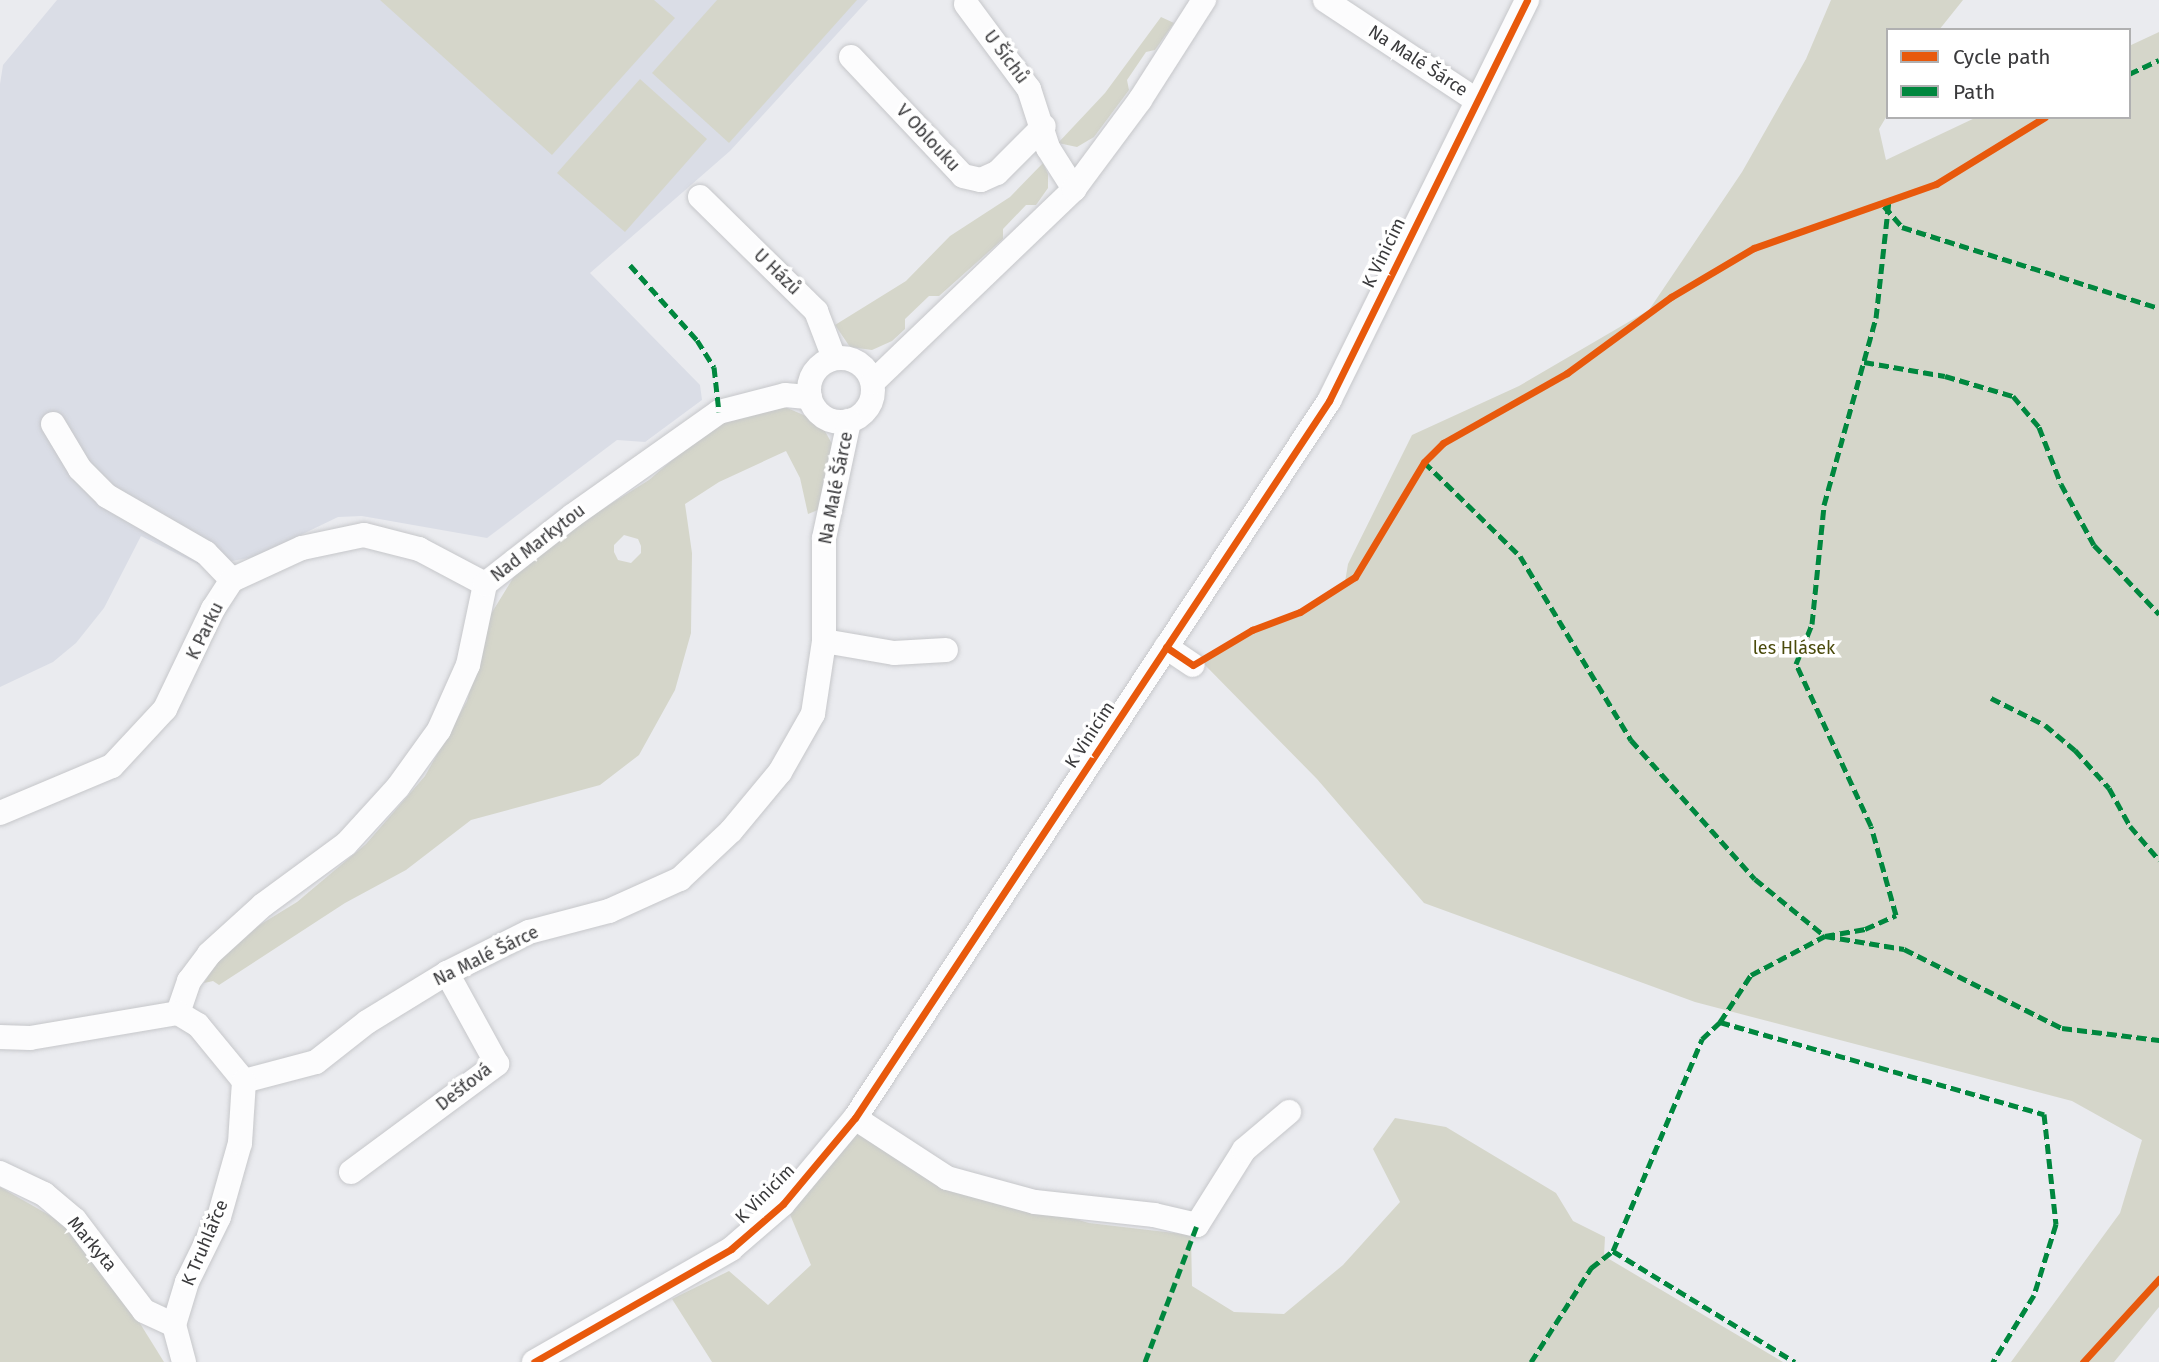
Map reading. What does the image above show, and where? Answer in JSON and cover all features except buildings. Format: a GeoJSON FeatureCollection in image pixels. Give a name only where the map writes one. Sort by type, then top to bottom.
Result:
{"type":"FeatureCollection","features":[{"type":"Feature","properties":{"kind":"street","name":"Na Malé Šárce"},"geometry":{"type":"LineString","coordinates":[[1325,0],[1476,100]]}},
{"type":"Feature","properties":{"kind":"street","name":"K Vinicím"},"geometry":{"type":"LineString","coordinates":[[534,1362],[731,1250],[783,1204],[855,1118],[1329,401],[1527,0]]}},
{"type":"Feature","properties":{"kind":"street","name":"Na Malé Šárce"},"geometry":{"type":"LineString","coordinates":[[244,1081],[316,1062],[367,1022],[447,973],[529,932],[609,911],[680,879],[731,831],[780,772],[813,713],[824,641],[824,538],[849,421],[871,402],[873,382],[1074,189],[1140,100],[1199,2]]}},
{"type":"Feature","properties":{"kind":"street","name":"U Šíchů"},"geometry":{"type":"LineString","coordinates":[[966,4],[1029,89],[1044,125],[1048,148],[1074,189]]}},
{"type":"Feature","properties":{"kind":"street","name":"V Oblouku"},"geometry":{"type":"LineString","coordinates":[[851,57],[963,176],[981,180],[997,173],[1044,125]]}},
{"type":"Feature","properties":{"kind":"street","name":"U Házů"},"geometry":{"type":"LineString","coordinates":[[700,197],[817,311],[826,327],[834,358]]}},
{"type":"Feature","properties":{"kind":"street"},"geometry":{"type":"LineString","coordinates":[[810,397],[817,369],[834,358],[862,365],[873,382]]}},
{"type":"Feature","properties":{"kind":"street","name":"Nad Markytou"},"geometry":{"type":"LineString","coordinates":[[178,1013],[189,981],[209,954],[263,905],[346,844],[398,787],[439,730],[468,665],[485,584],[572,516],[719,412],[785,395],[810,397]]}},
{"type":"Feature","properties":{"kind":"street","name":"Na Malé Šárce"},"geometry":{"type":"LineString","coordinates":[[810,397],[829,420],[849,421]]}},
{"type":"Feature","properties":{"kind":"street"},"geometry":{"type":"LineString","coordinates":[[53,424],[80,469],[107,496],[205,553],[232,580],[302,548],[364,535],[419,549],[485,584]]}},
{"type":"Feature","properties":{"kind":"street","name":"K Parku"},"geometry":{"type":"LineString","coordinates":[[0,813],[111,766],[165,709],[213,609],[232,580]]}},
{"type":"Feature","properties":{"kind":"street"},"geometry":{"type":"LineString","coordinates":[[824,641],[894,653],[946,650]]}},
{"type":"Feature","properties":{"kind":"street"},"geometry":{"type":"LineString","coordinates":[[1167,647],[1193,665]]}},
{"type":"Feature","properties":{"kind":"street","name":"Dešťová"},"geometry":{"type":"LineString","coordinates":[[351,1172],[497,1064],[447,973]]}},
{"type":"Feature","properties":{"kind":"street"},"geometry":{"type":"LineString","coordinates":[[0,1037],[30,1038],[178,1013],[198,1026],[244,1081]]}},
{"type":"Feature","properties":{"kind":"street","name":"K Truhlářce"},"geometry":{"type":"LineString","coordinates":[[174,1325],[230,1180],[240,1143],[244,1081]]}},
{"type":"Feature","properties":{"kind":"street"},"geometry":{"type":"LineString","coordinates":[[855,1118],[947,1178],[1035,1202],[1154,1215],[1197,1225],[1244,1150],[1289,1112]]}},
{"type":"Feature","properties":{"kind":"street","name":"Markyta"},"geometry":{"type":"LineString","coordinates":[[0,1173],[44,1194],[75,1220],[144,1311],[174,1325]]}},
{"type":"Feature","properties":{"kind":"street"},"geometry":{"type":"LineString","coordinates":[[174,1325],[184,1362]]}},
{"type":"Feature","properties":{"kind":"shaded area"},"geometry":{"type":"Polygon","coordinates":[[[57,0],[868,0],[730,151],[590,273],[700,385],[702,400],[645,442],[617,440],[487,538],[362,516],[338,517],[255,557],[232,561],[207,549],[200,565],[141,536],[104,608],[76,643],[53,662],[0,687],[0,84],[3,65],[57,0]]]}},
{"type":"Feature","properties":{"kind":"green space"},"geometry":{"type":"Polygon","coordinates":[[[380,0],[654,0],[675,18],[552,155],[380,0]]]}},
{"type":"Feature","properties":{"kind":"green space"},"geometry":{"type":"Polygon","coordinates":[[[717,0],[857,0],[729,143],[652,73],[717,0]]]}},
{"type":"Feature","properties":{"kind":"green space","name":"les Hlásek"},"geometry":{"type":"Polygon","coordinates":[[[1831,0],[1963,0],[1941,28],[1886,28],[1886,117],[1879,129],[1886,160],[1973,119],[2131,119],[2131,45],[2159,32],[2159,1307],[2114,1362],[2011,1362],[2120,1213],[2142,1140],[2072,1101],[1695,1002],[1424,903],[1317,779],[1203,663],[1252,630],[1308,610],[1345,582],[1348,564],[1412,435],[1519,386],[1649,310],[1742,172],[1806,59],[1831,0]]]}},
{"type":"Feature","properties":{"kind":"green space"},"geometry":{"type":"Polygon","coordinates":[[[1161,17],[1174,23],[1155,50],[1146,52],[1127,80],[1129,90],[1094,137],[1077,147],[1058,143],[1105,93],[1161,17]]]}},
{"type":"Feature","properties":{"kind":"green space"},"geometry":{"type":"Polygon","coordinates":[[[640,79],[707,139],[625,232],[557,173],[640,79]]]}},
{"type":"Feature","properties":{"kind":"green space"},"geometry":{"type":"Polygon","coordinates":[[[1043,163],[1048,174],[1048,188],[1036,205],[1026,205],[1003,229],[1003,239],[939,296],[929,296],[905,319],[905,329],[892,341],[872,350],[850,347],[835,325],[906,281],[950,236],[1010,197],[1043,163]]]}},
{"type":"Feature","properties":{"kind":"green space"},"geometry":{"type":"Polygon","coordinates":[[[785,407],[820,422],[832,444],[818,510],[808,514],[800,478],[786,451],[719,482],[685,504],[692,553],[691,633],[675,690],[639,755],[600,785],[471,820],[406,870],[345,903],[219,985],[213,981],[204,983],[214,966],[258,926],[297,902],[366,844],[425,776],[467,701],[491,614],[518,570],[548,543],[649,480],[700,436],[735,417],[785,407]],[[624,535],[614,545],[618,560],[631,563],[641,553],[638,539],[624,535]]]}},
{"type":"Feature","properties":{"kind":"green space"},"geometry":{"type":"Polygon","coordinates":[[[1395,1118],[1446,1127],[1556,1193],[1573,1221],[1605,1237],[1604,1256],[1783,1362],[712,1362],[672,1299],[729,1271],[768,1305],[811,1265],[789,1212],[857,1129],[1038,1208],[1089,1223],[1191,1235],[1192,1286],[1234,1312],[1284,1314],[1343,1265],[1400,1202],[1373,1149],[1395,1118]]]}},
{"type":"Feature","properties":{"kind":"green space"},"geometry":{"type":"Polygon","coordinates":[[[0,1187],[70,1227],[113,1280],[164,1362],[0,1362],[0,1187]]]}},
{"type":"Feature","properties":{"kind":"marked path"},"geometry":{"type":"LineString","coordinates":[[2131,73],[2159,60]]}},
{"type":"Feature","properties":{"kind":"marked path"},"geometry":{"type":"LineString","coordinates":[[1613,1251],[1702,1039],[1720,1022],[1751,975],[1825,936],[1865,929],[1896,915],[1871,826],[1796,664],[1812,624],[1824,505],[1876,318],[1889,201]]}},
{"type":"Feature","properties":{"kind":"marked path"},"geometry":{"type":"LineString","coordinates":[[1884,206],[1902,227],[2159,308]]}},
{"type":"Feature","properties":{"kind":"marked path"},"geometry":{"type":"LineString","coordinates":[[630,265],[697,340],[714,367],[719,412]]}},
{"type":"Feature","properties":{"kind":"marked path"},"geometry":{"type":"LineString","coordinates":[[1864,362],[1945,376],[2013,396],[2039,427],[2061,484],[2094,545],[2159,614]]}},
{"type":"Feature","properties":{"kind":"marked path"},"geometry":{"type":"LineString","coordinates":[[1424,462],[1520,556],[1631,740],[1755,879],[1825,936],[1904,949],[2062,1028],[2159,1040]]}},
{"type":"Feature","properties":{"kind":"marked path"},"geometry":{"type":"LineString","coordinates":[[1991,698],[2045,725],[2075,750],[2109,788],[2130,826],[2159,860]]}},
{"type":"Feature","properties":{"kind":"marked path"},"geometry":{"type":"LineString","coordinates":[[1720,1022],[2044,1114],[2056,1224],[2034,1295],[1993,1362]]}},
{"type":"Feature","properties":{"kind":"marked path"},"geometry":{"type":"LineString","coordinates":[[1145,1362],[1197,1225]]}},
{"type":"Feature","properties":{"kind":"marked path"},"geometry":{"type":"LineString","coordinates":[[1531,1362],[1591,1268],[1613,1251],[1795,1362]]}},
{"type":"Feature","properties":{"kind":"cycle path"},"geometry":{"type":"LineString","coordinates":[[534,1362],[731,1249],[783,1204],[855,1118],[1329,401],[1527,0]]}},
{"type":"Feature","properties":{"kind":"cycle path"},"geometry":{"type":"LineString","coordinates":[[1166,647],[1193,665],[1252,630],[1300,612],[1355,577],[1424,462],[1443,443],[1567,373],[1671,297],[1754,248],[1936,184],[2042,119]]}},
{"type":"Feature","properties":{"kind":"cycle path"},"geometry":{"type":"LineString","coordinates":[[2083,1362],[2159,1279]]}}]}
